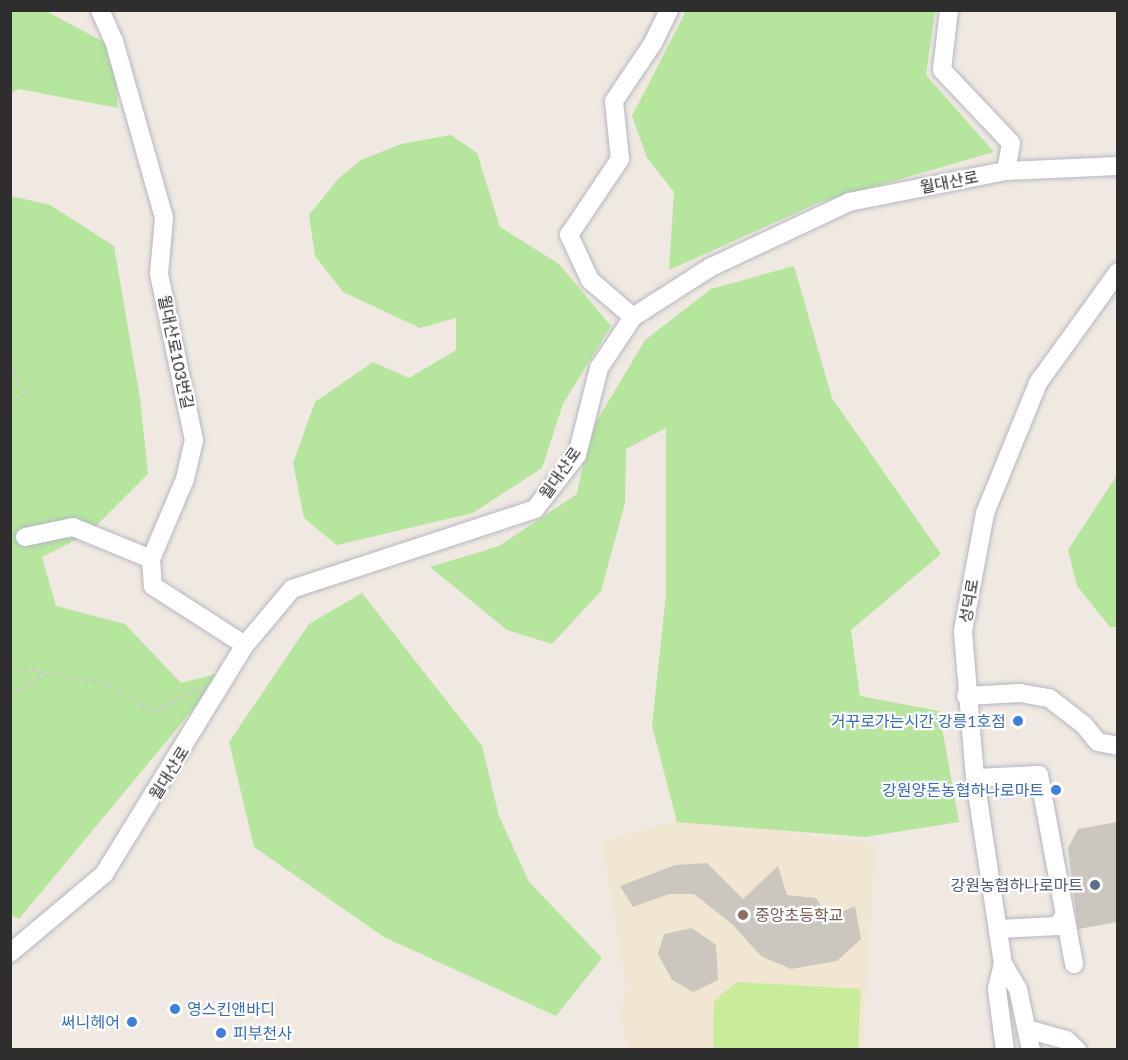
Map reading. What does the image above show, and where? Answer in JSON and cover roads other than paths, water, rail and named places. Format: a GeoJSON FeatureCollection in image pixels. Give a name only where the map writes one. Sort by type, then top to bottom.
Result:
{"type":"FeatureCollection","features":[{"type":"Feature","properties":{"kind":"street","name":"월대산로103번길"},"geometry":{"type":"LineString","coordinates":[[100,10],[114,41],[164,218],[159,274],[194,440],[185,479],[151,559]]}},
{"type":"Feature","properties":{"kind":"street"},"geometry":{"type":"LineString","coordinates":[[633,318],[590,280],[569,235],[620,159],[614,101],[653,43],[669,10]]}},
{"type":"Feature","properties":{"kind":"street"},"geometry":{"type":"LineString","coordinates":[[949,10],[942,70],[1011,143],[1006,171]]}},
{"type":"Feature","properties":{"kind":"street","name":"월대산로"},"geometry":{"type":"LineString","coordinates":[[10,953],[18,935],[104,874],[245,645],[292,589],[535,509],[577,455],[599,368],[633,318],[711,267],[849,201],[1006,171],[1118,166]]}},
{"type":"Feature","properties":{"kind":"street","name":"성덕로"},"geometry":{"type":"LineString","coordinates":[[1003,963],[1000,929],[975,778],[966,696],[963,631],[985,513],[1038,382],[1118,272]]}},
{"type":"Feature","properties":{"kind":"street"},"geometry":{"type":"LineString","coordinates":[[25,537],[74,527],[151,559],[153,586],[245,645]]}},
{"type":"Feature","properties":{"kind":"street"},"geometry":{"type":"LineString","coordinates":[[966,696],[1020,693],[1049,698],[1084,725],[1098,742],[1118,746]]}},
{"type":"Feature","properties":{"kind":"street"},"geometry":{"type":"LineString","coordinates":[[975,778],[1039,775],[1074,964]]}},
{"type":"Feature","properties":{"kind":"street"},"geometry":{"type":"LineString","coordinates":[[1000,929],[1057,926],[1065,915]]}},
{"type":"Feature","properties":{"kind":"street"},"geometry":{"type":"LineString","coordinates":[[1003,963],[1018,989],[1031,1050]]}},
{"type":"Feature","properties":{"kind":"street"},"geometry":{"type":"LineString","coordinates":[[1003,963],[997,989],[1005,1050]]}},
{"type":"Feature","properties":{"kind":"street"},"geometry":{"type":"LineString","coordinates":[[1027,1029],[1066,1040],[1077,1050]]}},
{"type":"Feature","properties":{"kind":"place","name":"거꾸로가는시간 강릉1호점"},"geometry":{"type":"Point","coordinates":[1018,721]}},
{"type":"Feature","properties":{"kind":"place","name":"강원양돈농협하나로마트"},"geometry":{"type":"Point","coordinates":[1056,790]}},
{"type":"Feature","properties":{"kind":"place","name":"강원농협하나로마트"},"geometry":{"type":"Point","coordinates":[1095,885]}},
{"type":"Feature","properties":{"kind":"place","name":"중앙초등학교"},"geometry":{"type":"Point","coordinates":[743,915]}},
{"type":"Feature","properties":{"kind":"place","name":"영스킨앤바디"},"geometry":{"type":"Point","coordinates":[175,1009]}},
{"type":"Feature","properties":{"kind":"place","name":"써니헤어"},"geometry":{"type":"Point","coordinates":[132,1022]}},
{"type":"Feature","properties":{"kind":"place","name":"피부천사"},"geometry":{"type":"Point","coordinates":[221,1033]}}]}
